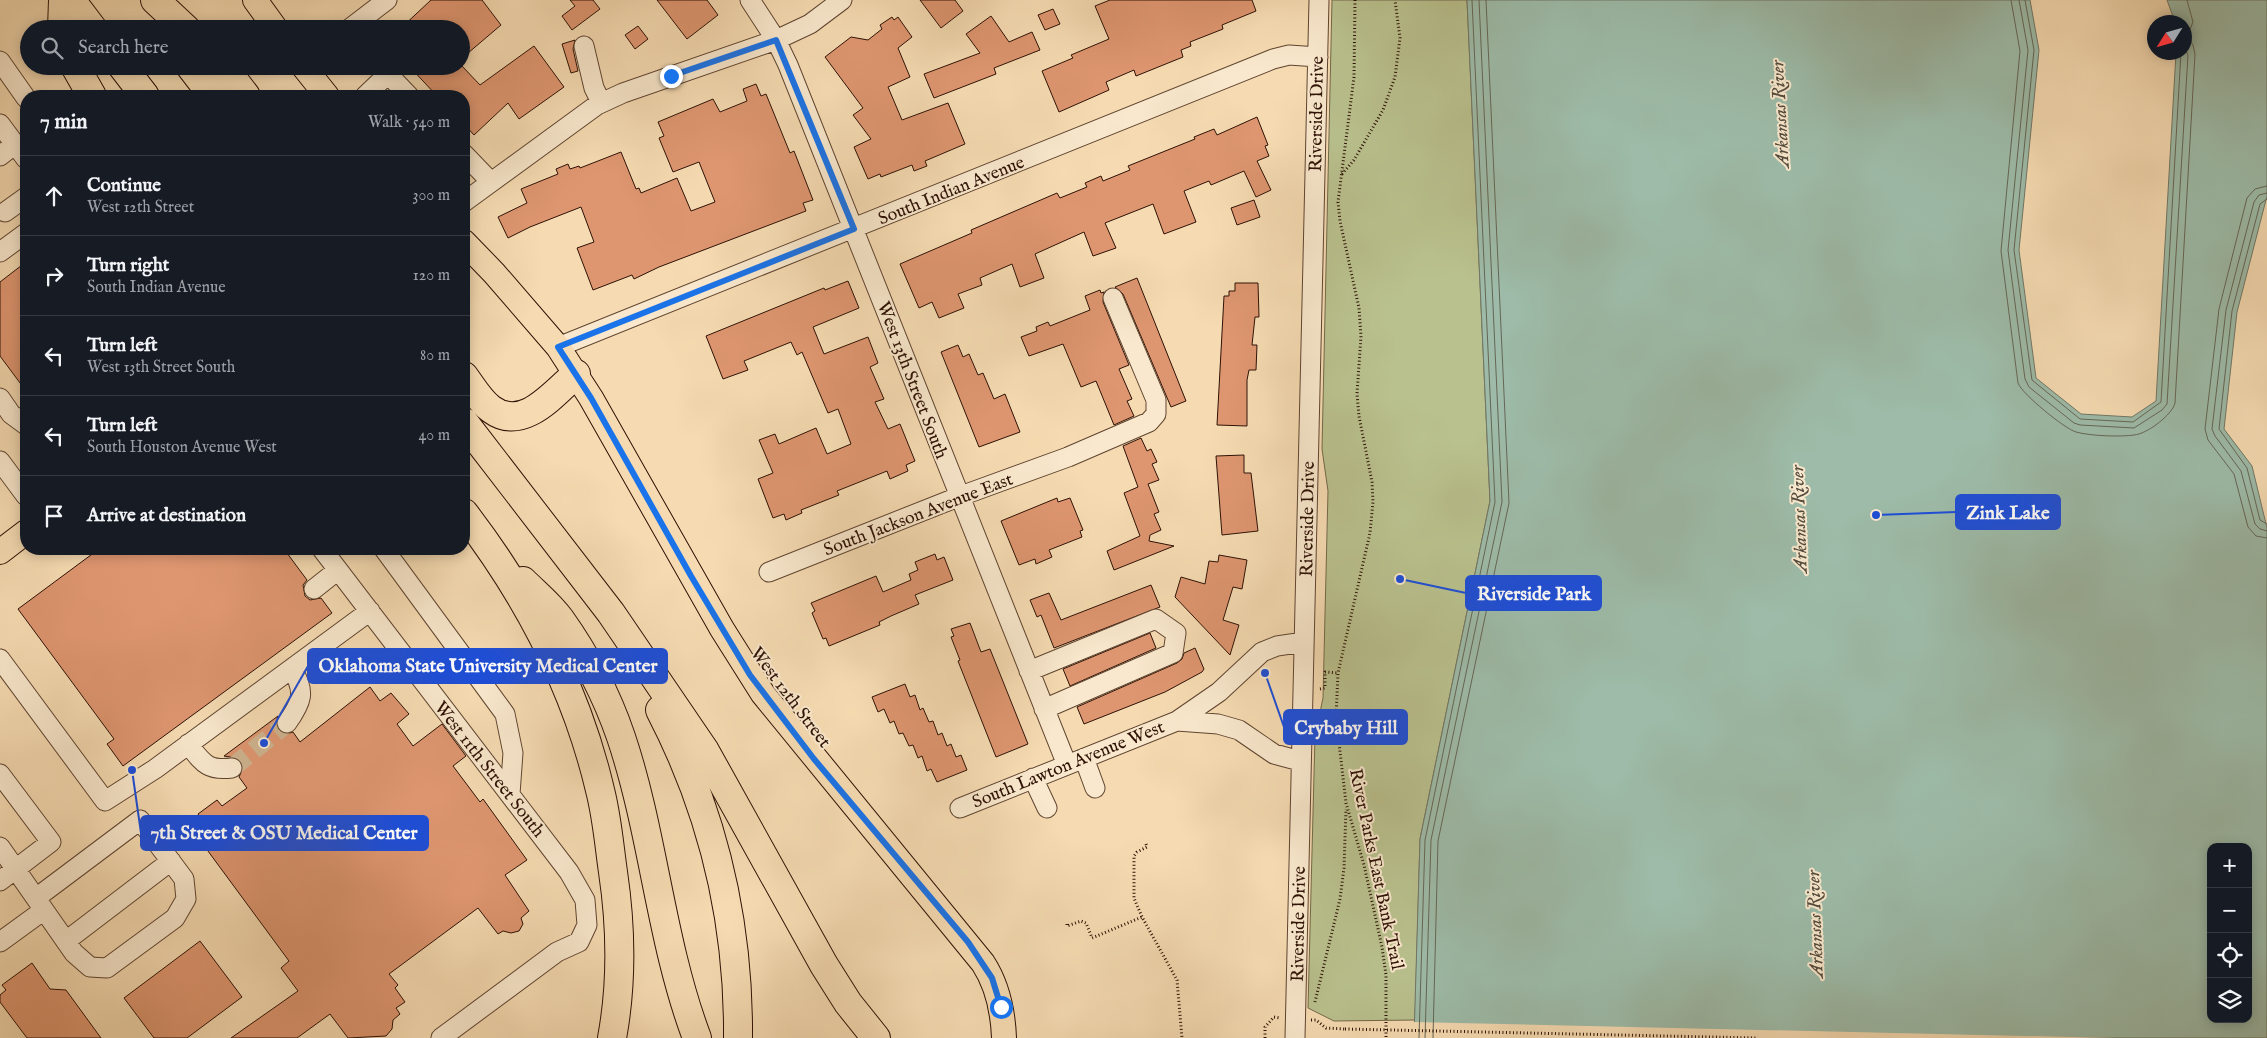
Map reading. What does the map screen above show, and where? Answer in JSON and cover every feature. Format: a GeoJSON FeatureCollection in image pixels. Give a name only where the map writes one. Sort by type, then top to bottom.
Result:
{"type":"FeatureCollection","features":[{"type":"Feature","properties":{"kind":"highway"},"geometry":{"type":"LineString","coordinates":[[62,20],[63,0]]}},
{"type":"Feature","properties":{"kind":"highway"},"geometry":{"type":"LineString","coordinates":[[71,0],[86,20]]}},
{"type":"Feature","properties":{"kind":"highway"},"geometry":{"type":"LineString","coordinates":[[139,0],[154,20]]}},
{"type":"Feature","properties":{"kind":"highway"},"geometry":{"type":"LineString","coordinates":[[155,0],[176,20]]}},
{"type":"Feature","properties":{"kind":"highway"},"geometry":{"type":"LineString","coordinates":[[80,75],[89,90]]}},
{"type":"Feature","properties":{"kind":"highway"},"geometry":{"type":"LineString","coordinates":[[129,75],[140,90]]}},
{"type":"Feature","properties":{"kind":"highway"},"geometry":{"type":"LineString","coordinates":[[197,75],[208,90]]}},
{"type":"Feature","properties":{"kind":"highway"},"geometry":{"type":"LineString","coordinates":[[229,75],[241,90]]}},
{"type":"Feature","properties":{"kind":"highway"},"geometry":{"type":"LineString","coordinates":[[470,383],[491,409],[510,416],[521,416],[533,412],[576,374]]}},
{"type":"Feature","properties":{"kind":"highway"},"geometry":{"type":"LineString","coordinates":[[470,430],[610,613],[705,751],[848,1003],[876,1038]]}},
{"type":"Feature","properties":{"kind":"highway"},"geometry":{"type":"LineString","coordinates":[[470,521],[489,546],[542,633],[586,737],[601,790],[617,891],[618,984],[612,1038]]}},
{"type":"Feature","properties":{"kind":"highway"},"geometry":{"type":"LineString","coordinates":[[489,546],[559,618],[587,662],[605,700],[620,736],[634,783],[659,903],[685,1007],[697,1038]]}},
{"type":"Feature","properties":{"kind":"highway"},"geometry":{"type":"LineString","coordinates":[[610,613],[674,738],[707,824],[726,895],[736,965],[738,1031]]}},
{"type":"Feature","properties":{"kind":"main road"},"geometry":{"type":"LineString","coordinates":[[255,0],[269,20]]}},
{"type":"Feature","properties":{"kind":"main road"},"geometry":{"type":"LineString","coordinates":[[310,75],[322,90]]}},
{"type":"Feature","properties":{"kind":"main road","name":"West 12th Street"},"geometry":{"type":"LineString","coordinates":[[470,248],[507,287],[558,347],[576,374],[750,675],[797,737],[983,963],[992,978],[999,1000],[1004,1038]]}},
{"type":"Feature","properties":{"kind":"main road"},"geometry":{"type":"LineString","coordinates":[[0,552],[20,537]]}},
{"type":"Feature","properties":{"kind":"street"},"geometry":{"type":"LineString","coordinates":[[361,20],[387,0]]}},
{"type":"Feature","properties":{"kind":"street","name":"West 13th Street South"},"geometry":{"type":"LineString","coordinates":[[750,0],[776,40],[854,229],[958,497],[1044,709],[1075,762],[1095,788]]}},
{"type":"Feature","properties":{"kind":"street"},"geometry":{"type":"LineString","coordinates":[[470,198],[601,102],[776,40],[810,24],[842,0]]}},
{"type":"Feature","properties":{"kind":"street","name":"Riverside Drive"},"geometry":{"type":"LineString","coordinates":[[1295,1038],[1319,0]]}},
{"type":"Feature","properties":{"kind":"street"},"geometry":{"type":"LineString","coordinates":[[584,46],[594,88],[601,102]]}},
{"type":"Feature","properties":{"kind":"street","name":"South Indian Avenue"},"geometry":{"type":"LineString","coordinates":[[558,347],[1273,59],[1289,55],[1318,57]]}},
{"type":"Feature","properties":{"kind":"street"},"geometry":{"type":"LineString","coordinates":[[0,61],[20,90]]}},
{"type":"Feature","properties":{"kind":"street"},"geometry":{"type":"LineString","coordinates":[[371,90],[387,75]]}},
{"type":"Feature","properties":{"kind":"street"},"geometry":{"type":"LineString","coordinates":[[389,75],[404,90]]}},
{"type":"Feature","properties":{"kind":"street"},"geometry":{"type":"LineString","coordinates":[[0,124],[20,150]]}},
{"type":"Feature","properties":{"kind":"street"},"geometry":{"type":"LineString","coordinates":[[0,156],[20,151]]}},
{"type":"Feature","properties":{"kind":"street"},"geometry":{"type":"LineString","coordinates":[[470,160],[491,182]]}},
{"type":"Feature","properties":{"kind":"street"},"geometry":{"type":"LineString","coordinates":[[5,212],[20,201]]}},
{"type":"Feature","properties":{"kind":"street"},"geometry":{"type":"LineString","coordinates":[[0,252],[20,237]]}},
{"type":"Feature","properties":{"kind":"street","name":"South Jackson Avenue East"},"geometry":{"type":"LineString","coordinates":[[768,572],[958,497],[1068,457],[1149,422],[1156,414],[1156,400],[1113,298]]}},
{"type":"Feature","properties":{"kind":"street"},"geometry":{"type":"LineString","coordinates":[[0,398],[12,414],[20,420]]}},
{"type":"Feature","properties":{"kind":"street"},"geometry":{"type":"LineString","coordinates":[[3,470],[20,489]]}},
{"type":"Feature","properties":{"kind":"street","name":"West 11th Street South"},"geometry":{"type":"LineString","coordinates":[[327,555],[569,872],[585,900],[587,925],[579,942],[557,952],[441,1038]]}},
{"type":"Feature","properties":{"kind":"street"},"geometry":{"type":"LineString","coordinates":[[388,555],[505,714],[514,753],[510,794]]}},
{"type":"Feature","properties":{"kind":"street"},"geometry":{"type":"LineString","coordinates":[[314,589],[338,570]]}},
{"type":"Feature","properties":{"kind":"street"},"geometry":{"type":"LineString","coordinates":[[0,659],[105,801],[155,769],[370,611]]}},
{"type":"Feature","properties":{"kind":"street"},"geometry":{"type":"LineString","coordinates":[[1029,672],[1156,619],[1176,633],[1173,653],[1044,709]]}},
{"type":"Feature","properties":{"kind":"street","name":"South Lawton Avenue West"},"geometry":{"type":"LineString","coordinates":[[960,808],[1177,721],[1218,692],[1262,652],[1277,646],[1304,642]]}},
{"type":"Feature","properties":{"kind":"street"},"geometry":{"type":"LineString","coordinates":[[287,723],[298,707],[301,695],[301,683],[292,669]]}},
{"type":"Feature","properties":{"kind":"street","name":"South Lawton Avenue West"},"geometry":{"type":"LineString","coordinates":[[1177,721],[1218,724],[1239,730],[1274,754],[1300,761]]}},
{"type":"Feature","properties":{"kind":"street"},"geometry":{"type":"LineString","coordinates":[[188,744],[203,763],[217,770],[232,768]]}},
{"type":"Feature","properties":{"kind":"street"},"geometry":{"type":"LineString","coordinates":[[0,774],[51,842],[0,881]]}},
{"type":"Feature","properties":{"kind":"street"},"geometry":{"type":"LineString","coordinates":[[1033,778],[1047,808]]}},
{"type":"Feature","properties":{"kind":"street"},"geometry":{"type":"LineString","coordinates":[[0,847],[16,869],[40,904],[66,941],[74,953],[90,967],[107,968],[175,918],[186,899],[184,879],[140,820],[40,904],[0,942]]}},
{"type":"Feature","properties":{"kind":"street"},"geometry":{"type":"LineString","coordinates":[[66,941],[171,861]]}},
{"type":"Feature","properties":{"kind":"path","name":"River Parks East Bank Trail"},"geometry":{"type":"LineString","coordinates":[[1355,0],[1354,77],[1341,175],[1340,222],[1359,308],[1361,336],[1357,394],[1359,416],[1372,482],[1373,502],[1370,533],[1338,673],[1336,717],[1346,803],[1364,865],[1382,947],[1386,975],[1386,1038]]}},
{"type":"Feature","properties":{"kind":"path"},"geometry":{"type":"LineString","coordinates":[[1341,175],[1354,160],[1383,110],[1395,77],[1400,38],[1395,0]]}},
{"type":"Feature","properties":{"kind":"path"},"geometry":{"type":"LineString","coordinates":[[1314,1006],[1341,891],[1344,868],[1346,803]]}},
{"type":"Feature","properties":{"kind":"path"},"geometry":{"type":"LineString","coordinates":[[1146,844],[1147,847],[1137,852],[1134,856],[1134,898],[1142,918],[1177,980],[1182,1038]]}},
{"type":"Feature","properties":{"kind":"path"},"geometry":{"type":"LineString","coordinates":[[1067,924],[1067,926],[1081,921],[1086,923],[1092,938],[1113,927],[1142,918]]}},
{"type":"Feature","properties":{"kind":"path"},"geometry":{"type":"LineString","coordinates":[[1315,1013],[1316,1020],[1326,1028],[1757,1038]]}},
{"type":"Feature","properties":{"kind":"green space"},"geometry":{"type":"Polygon","coordinates":[[[1332,0],[1467,0],[1490,501],[1420,839],[1415,1020],[1334,1021],[1308,1008],[1315,736],[1323,698],[1328,491],[1322,449],[1332,0]]]}},
{"type":"Feature","properties":{"kind":"water","name":"Arkansas River"},"geometry":{"type":"Polygon","coordinates":[[[1467,0],[2030,0],[2039,50],[2019,250],[2036,378],[2081,414],[2132,417],[2156,401],[2176,60],[2192,60],[2192,15],[2172,15],[2167,0],[2267,0],[2267,196],[2237,312],[2224,429],[2252,466],[2267,528],[2267,1038],[1414,1038],[1420,839],[1490,501],[1467,0]]]}},
{"type":"Feature","properties":{"kind":"pier"},"geometry":{"type":"Polygon","coordinates":[[[1412,1022],[2115,1038],[1412,1038],[1412,1022]]]}},
{"type":"Feature","properties":{"kind":"building"},"geometry":{"type":"Polygon","coordinates":[[[431,0],[482,0],[501,25],[470,51],[470,20],[410,20],[431,0]]]}},
{"type":"Feature","properties":{"kind":"building"},"geometry":{"type":"Polygon","coordinates":[[[570,0],[593,0],[600,9],[572,30],[562,16],[575,6],[570,0]]]}},
{"type":"Feature","properties":{"kind":"building"},"geometry":{"type":"Polygon","coordinates":[[[657,0],[707,0],[718,15],[687,39],[657,0]]]}},
{"type":"Feature","properties":{"kind":"building"},"geometry":{"type":"Polygon","coordinates":[[[920,0],[955,0],[963,11],[941,28],[920,0]]]}},
{"type":"Feature","properties":{"kind":"building"},"geometry":{"type":"Polygon","coordinates":[[[1110,0],[1252,0],[1256,11],[1222,25],[1223,29],[1190,42],[1191,46],[1181,50],[1183,57],[1136,76],[1134,70],[1106,82],[1109,90],[1059,112],[1042,71],[1073,58],[1071,55],[1109,39],[1095,6],[1110,0]]]}},
{"type":"Feature","properties":{"kind":"building"},"geometry":{"type":"Polygon","coordinates":[[[1053,9],[1060,24],[1045,30],[1038,15],[1053,9]]]}},
{"type":"Feature","properties":{"kind":"building"},"geometry":{"type":"Polygon","coordinates":[[[991,16],[1009,42],[1032,32],[1040,50],[994,68],[996,74],[934,98],[924,74],[980,53],[966,34],[991,16]]]}},
{"type":"Feature","properties":{"kind":"building"},"geometry":{"type":"Polygon","coordinates":[[[892,17],[894,20],[898,17],[912,37],[898,48],[910,77],[888,87],[902,120],[948,103],[965,144],[925,161],[927,166],[914,171],[912,165],[881,177],[880,174],[868,179],[854,147],[871,139],[853,115],[863,108],[825,57],[851,37],[868,40],[882,29],[880,25],[892,17]]]}},
{"type":"Feature","properties":{"kind":"building"},"geometry":{"type":"Polygon","coordinates":[[[638,26],[648,39],[635,49],[625,35],[638,26]]]}},
{"type":"Feature","properties":{"kind":"building"},"geometry":{"type":"Polygon","coordinates":[[[575,40],[573,49],[578,71],[571,73],[562,44],[575,40]]]}},
{"type":"Feature","properties":{"kind":"building"},"geometry":{"type":"Polygon","coordinates":[[[534,46],[564,87],[519,119],[508,103],[474,135],[470,131],[470,90],[431,90],[417,75],[470,74],[480,85],[534,46]]]}},
{"type":"Feature","properties":{"kind":"building"},"geometry":{"type":"Polygon","coordinates":[[[756,84],[761,96],[766,94],[790,153],[794,151],[813,200],[803,203],[806,211],[659,267],[634,279],[632,275],[593,290],[577,248],[594,242],[581,207],[530,227],[508,238],[498,217],[527,203],[521,189],[558,174],[556,169],[568,164],[570,169],[579,166],[580,168],[621,152],[636,189],[639,188],[641,193],[677,178],[691,211],[715,202],[699,162],[673,172],[659,138],[664,136],[658,122],[713,99],[720,112],[747,101],[743,89],[756,84]]]}},
{"type":"Feature","properties":{"kind":"building"},"geometry":{"type":"Polygon","coordinates":[[[1257,117],[1268,145],[1265,146],[1269,156],[1257,161],[1271,190],[1256,197],[1244,171],[1211,185],[1209,181],[1184,191],[1196,222],[1164,234],[1153,204],[1105,223],[1116,248],[1093,256],[1084,232],[1035,254],[1044,278],[1020,287],[1012,264],[980,278],[982,285],[958,294],[964,308],[939,318],[932,302],[919,308],[900,264],[972,233],[971,230],[1057,193],[1060,198],[1087,187],[1085,183],[1101,176],[1103,181],[1130,170],[1128,166],[1195,139],[1194,137],[1214,129],[1217,135],[1257,117]]]}},
{"type":"Feature","properties":{"kind":"building"},"geometry":{"type":"Polygon","coordinates":[[[1254,200],[1260,217],[1237,225],[1231,208],[1254,200]]]}},
{"type":"Feature","properties":{"kind":"building"},"geometry":{"type":"Polygon","coordinates":[[[20,267],[20,383],[0,356],[0,282],[20,267]]]}},
{"type":"Feature","properties":{"kind":"building"},"geometry":{"type":"Polygon","coordinates":[[[1137,278],[1186,401],[1171,407],[1123,294],[1115,287],[1137,278]]]}},
{"type":"Feature","properties":{"kind":"building"},"geometry":{"type":"Polygon","coordinates":[[[848,281],[859,308],[813,327],[824,354],[868,337],[878,363],[870,367],[884,399],[875,402],[888,429],[900,424],[915,461],[906,465],[908,471],[890,479],[887,471],[837,491],[839,495],[801,510],[802,513],[786,520],[784,514],[773,518],[758,479],[773,473],[759,440],[775,434],[779,444],[816,428],[827,454],[851,444],[838,409],[828,413],[802,352],[797,355],[791,342],[744,361],[748,370],[723,379],[706,336],[824,288],[825,290],[848,281]]]}},
{"type":"Feature","properties":{"kind":"building"},"geometry":{"type":"Polygon","coordinates":[[[1235,283],[1258,283],[1259,317],[1255,317],[1252,345],[1257,345],[1256,370],[1249,370],[1247,380],[1247,426],[1217,425],[1224,296],[1229,296],[1229,291],[1235,291],[1235,283]]]}},
{"type":"Feature","properties":{"kind":"building"},"geometry":{"type":"Polygon","coordinates":[[[1100,290],[1101,293],[1104,292],[1103,302],[1129,365],[1119,369],[1132,399],[1127,401],[1134,416],[1114,425],[1096,381],[1081,387],[1063,344],[1029,356],[1021,337],[1037,331],[1036,327],[1048,322],[1050,326],[1090,310],[1085,296],[1100,290]]]}},
{"type":"Feature","properties":{"kind":"building"},"geometry":{"type":"Polygon","coordinates":[[[958,345],[963,357],[969,354],[978,375],[983,373],[994,399],[1005,394],[1020,432],[979,447],[941,352],[958,345]]]}},
{"type":"Feature","properties":{"kind":"building"},"geometry":{"type":"Polygon","coordinates":[[[1141,438],[1147,451],[1151,449],[1157,462],[1152,464],[1159,480],[1148,484],[1159,512],[1154,514],[1161,530],[1150,535],[1149,541],[1174,546],[1114,570],[1107,551],[1140,536],[1124,493],[1138,487],[1123,446],[1141,438]]]}},
{"type":"Feature","properties":{"kind":"building"},"geometry":{"type":"Polygon","coordinates":[[[1244,455],[1244,473],[1251,473],[1258,531],[1222,535],[1216,456],[1244,455]]]}},
{"type":"Feature","properties":{"kind":"building"},"geometry":{"type":"Polygon","coordinates":[[[1057,498],[1058,502],[1070,498],[1083,530],[1080,531],[1082,537],[1049,550],[1052,557],[1036,564],[1035,559],[1019,565],[1001,521],[1057,498]]]}},
{"type":"Feature","properties":{"kind":"building"},"geometry":{"type":"Polygon","coordinates":[[[935,554],[937,560],[944,557],[953,580],[915,595],[919,604],[879,622],[880,625],[829,646],[826,638],[823,639],[812,613],[815,611],[811,603],[876,576],[883,592],[911,580],[909,574],[918,570],[915,562],[935,554]]]}},
{"type":"Feature","properties":{"kind":"building"},"geometry":{"type":"Polygon","coordinates":[[[91,555],[288,555],[307,580],[303,585],[305,596],[310,600],[321,598],[332,613],[123,766],[107,744],[114,739],[18,609],[91,555]]]}},
{"type":"Feature","properties":{"kind":"building"},"geometry":{"type":"Polygon","coordinates":[[[1219,555],[1247,560],[1242,589],[1233,587],[1223,620],[1239,625],[1230,655],[1175,597],[1181,577],[1205,584],[1209,561],[1218,562],[1219,555]]]}},
{"type":"Feature","properties":{"kind":"building"},"geometry":{"type":"Polygon","coordinates":[[[1151,585],[1160,607],[1054,648],[1041,615],[1037,617],[1030,600],[1049,593],[1061,620],[1151,585]]]}},
{"type":"Feature","properties":{"kind":"building"},"geometry":{"type":"Polygon","coordinates":[[[970,623],[981,652],[990,649],[1028,744],[996,757],[958,661],[960,660],[951,637],[954,636],[951,629],[970,623]]]}},
{"type":"Feature","properties":{"kind":"building"},"geometry":{"type":"Polygon","coordinates":[[[1150,633],[1156,648],[1070,686],[1063,669],[1150,633]]]}},
{"type":"Feature","properties":{"kind":"building"},"geometry":{"type":"Polygon","coordinates":[[[1195,648],[1204,669],[1202,672],[1165,692],[1084,724],[1077,707],[1177,663],[1182,659],[1184,653],[1195,648]]]}},
{"type":"Feature","properties":{"kind":"building"},"geometry":{"type":"Polygon","coordinates":[[[905,684],[910,697],[915,695],[920,710],[923,708],[929,722],[933,721],[938,735],[942,733],[947,746],[951,744],[956,757],[961,755],[967,770],[937,782],[931,769],[927,771],[922,756],[918,758],[913,745],[909,746],[903,733],[899,734],[894,721],[890,723],[884,709],[878,712],[872,697],[905,684]]]}},
{"type":"Feature","properties":{"kind":"building"},"geometry":{"type":"Polygon","coordinates":[[[370,687],[380,701],[391,693],[409,714],[397,724],[413,746],[442,724],[466,756],[453,766],[480,802],[483,799],[527,860],[505,875],[529,911],[521,918],[523,924],[519,931],[511,933],[503,931],[498,934],[478,908],[389,974],[398,985],[395,988],[405,1002],[396,1008],[400,1014],[393,1020],[392,1029],[386,1036],[348,1038],[330,1014],[297,1038],[231,1038],[298,991],[281,968],[289,961],[191,828],[201,820],[198,814],[217,800],[222,806],[247,788],[239,777],[243,768],[241,761],[224,756],[278,716],[277,728],[286,734],[293,732],[300,742],[370,687]]]}},
{"type":"Feature","properties":{"kind":"building"},"geometry":{"type":"Polygon","coordinates":[[[200,941],[242,997],[187,1038],[154,1038],[124,998],[200,941]]]}},
{"type":"Feature","properties":{"kind":"building"},"geometry":{"type":"Polygon","coordinates":[[[32,963],[50,989],[66,990],[101,1038],[27,1038],[0,1002],[0,995],[6,990],[2,985],[32,963]]]}},
{"type":"Feature","properties":{"kind":"tunnel"},"geometry":{"type":"LineString","coordinates":[[232,768],[287,723]]}},
{"type":"Feature","properties":{"kind":"place","name":"Zink Lake"},"geometry":{"type":"Point","coordinates":[1876,515]}},
{"type":"Feature","properties":{"kind":"place","name":"Riverside Park"},"geometry":{"type":"Point","coordinates":[1400,579]}},
{"type":"Feature","properties":{"kind":"place","name":"Crybaby Hill"},"geometry":{"type":"Point","coordinates":[1265,673]}},
{"type":"Feature","properties":{"kind":"place","name":"Oklahoma State University Medical Center"},"geometry":{"type":"Point","coordinates":[264,743]}},
{"type":"Feature","properties":{"kind":"place","name":"7th Street & OSU Medical Center"},"geometry":{"type":"Point","coordinates":[132,770]}},
{"type":"Feature","properties":{"kind":"route"},"geometry":{"type":"LineString","coordinates":[[671,76],[776,40],[788,65],[854,229],[558,347],[591,398],[691,576],[750,675],[779,716],[814,759],[968,942],[992,978],[1001,1007]]}}]}
